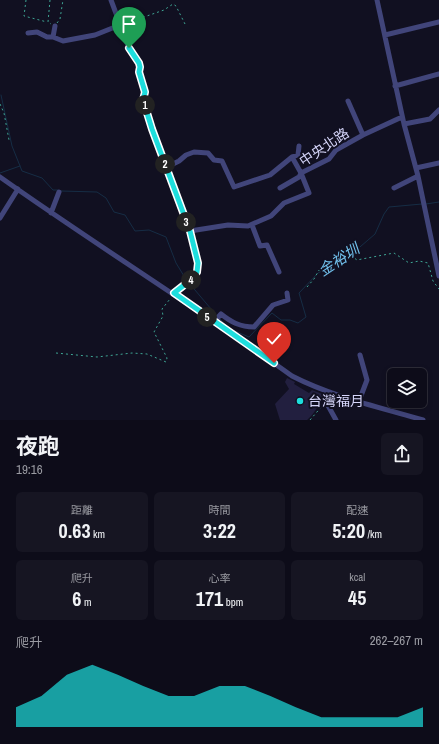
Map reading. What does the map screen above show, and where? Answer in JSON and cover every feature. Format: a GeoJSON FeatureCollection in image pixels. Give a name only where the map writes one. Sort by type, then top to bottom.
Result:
{"type":"FeatureCollection","features":[{"type":"Feature","properties":{"kind":"street"},"geometry":{"type":"LineString","coordinates":[[111,0],[129,48],[139,63],[139,72],[145,92],[143,100],[152,129],[190,231],[198,263],[197,272],[193,278],[174,293]]}},
{"type":"Feature","properties":{"kind":"street"},"geometry":{"type":"LineString","coordinates":[[377,0],[402,117],[418,176],[438,262],[439,276]]}},
{"type":"Feature","properties":{"kind":"street"},"geometry":{"type":"LineString","coordinates":[[385,35],[439,22]]}},
{"type":"Feature","properties":{"kind":"street"},"geometry":{"type":"LineString","coordinates":[[28,33],[37,32],[46,37],[53,37],[63,41],[95,35],[120,25]]}},
{"type":"Feature","properties":{"kind":"street"},"geometry":{"type":"LineString","coordinates":[[53,37],[55,26]]}},
{"type":"Feature","properties":{"kind":"street"},"geometry":{"type":"LineString","coordinates":[[395,86],[439,74]]}},
{"type":"Feature","properties":{"kind":"street"},"geometry":{"type":"LineString","coordinates":[[348,100],[363,135]]}},
{"type":"Feature","properties":{"kind":"street"},"geometry":{"type":"LineString","coordinates":[[404,124],[430,119],[439,110]]}},
{"type":"Feature","properties":{"kind":"street","name":"中央北路"},"geometry":{"type":"LineString","coordinates":[[190,231],[228,225],[248,226],[271,216],[284,203],[309,192],[301,173],[329,159],[336,150],[363,135],[402,117]]}},
{"type":"Feature","properties":{"kind":"street"},"geometry":{"type":"LineString","coordinates":[[167,167],[179,161],[186,155],[194,152],[208,153],[214,160],[222,162],[234,187],[270,175],[292,157],[298,155],[299,146]]}},
{"type":"Feature","properties":{"kind":"street"},"geometry":{"type":"LineString","coordinates":[[280,188],[299,177],[301,173],[292,157]]}},
{"type":"Feature","properties":{"kind":"street"},"geometry":{"type":"LineString","coordinates":[[416,168],[439,163]]}},
{"type":"Feature","properties":{"kind":"street"},"geometry":{"type":"LineString","coordinates":[[394,188],[418,176]]}},
{"type":"Feature","properties":{"kind":"street"},"geometry":{"type":"LineString","coordinates":[[0,177],[174,293],[292,376],[330,392],[424,420]]}},
{"type":"Feature","properties":{"kind":"street"},"geometry":{"type":"LineString","coordinates":[[0,218],[18,189]]}},
{"type":"Feature","properties":{"kind":"street"},"geometry":{"type":"LineString","coordinates":[[52,213],[60,192]]}},
{"type":"Feature","properties":{"kind":"street"},"geometry":{"type":"LineString","coordinates":[[252,225],[260,246],[267,245],[279,272]]}},
{"type":"Feature","properties":{"kind":"street"},"geometry":{"type":"LineString","coordinates":[[214,322],[221,314],[229,321],[238,325],[254,327],[273,305],[288,300],[287,293]]}},
{"type":"Feature","properties":{"kind":"street"},"geometry":{"type":"LineString","coordinates":[[359,401],[367,380],[360,355]]}},
{"type":"Feature","properties":{"kind":"street"},"geometry":{"type":"LineString","coordinates":[[330,392],[326,402],[336,420]]}},
{"type":"Feature","properties":{"kind":"path"},"geometry":{"type":"LineString","coordinates":[[26,0],[24,16],[48,22],[55,26],[60,19],[63,0]]}},
{"type":"Feature","properties":{"kind":"path"},"geometry":{"type":"LineString","coordinates":[[48,22],[50,0]]}},
{"type":"Feature","properties":{"kind":"path"},"geometry":{"type":"LineString","coordinates":[[120,25],[164,10],[173,4],[176,6],[185,24]]}},
{"type":"Feature","properties":{"kind":"path"},"geometry":{"type":"LineString","coordinates":[[0,104],[4,113],[10,140]]}},
{"type":"Feature","properties":{"kind":"path"},"geometry":{"type":"LineString","coordinates":[[307,287],[319,270],[332,266],[348,258],[353,257],[357,260],[362,260],[394,253],[408,263],[420,261],[428,263],[433,281],[439,289]]}},
{"type":"Feature","properties":{"kind":"path"},"geometry":{"type":"LineString","coordinates":[[56,353],[97,358],[132,353],[147,354],[166,362],[168,358],[154,332],[163,316],[162,309],[174,293]]}},
{"type":"Feature","properties":{"kind":"path"},"geometry":{"type":"LineString","coordinates":[[310,420],[326,402]]}},
{"type":"Feature","properties":{"kind":"building","name":"台灣福月"},"geometry":{"type":"Polygon","coordinates":[[[287,378],[295,382],[294,384],[309,393],[312,390],[325,395],[307,420],[280,420],[275,404],[289,389],[285,382],[287,378]]]}},
{"type":"Feature","properties":{"kind":"waterway","name":"金裕圳"},"geometry":{"type":"LineString","coordinates":[[1,95],[12,146],[22,171],[42,178],[53,190],[58,190]]}},
{"type":"Feature","properties":{"kind":"waterway"},"geometry":{"type":"LineString","coordinates":[[0,173],[20,166]]}},
{"type":"Feature","properties":{"kind":"waterway","name":"金裕圳"},"geometry":{"type":"LineString","coordinates":[[61,191],[97,192],[106,198],[114,212],[125,215],[135,231],[149,230],[166,237],[176,263],[187,281]]}},
{"type":"Feature","properties":{"kind":"waterway","name":"金裕圳"},"geometry":{"type":"LineString","coordinates":[[426,204],[439,202]]}},
{"type":"Feature","properties":{"kind":"waterway","name":"金裕圳"},"geometry":{"type":"LineString","coordinates":[[219,318],[230,329],[249,337],[272,313],[281,320],[290,320],[298,323],[306,317],[299,293],[318,273],[346,259],[375,234],[384,214],[389,207],[422,204]]}},
{"type":"Feature","properties":{"kind":"waterway","name":"金裕圳"},"geometry":{"type":"LineString","coordinates":[[189,283],[217,316]]}},
{"type":"Feature","properties":{"kind":"place","name":"台灣福月"},"geometry":{"type":"Point","coordinates":[300,401]}},
{"type":"Feature","properties":{"kind":"route"},"geometry":{"type":"LineString","coordinates":[[129,48],[139,63],[139,72],[145,92],[143,100],[152,129],[190,231],[198,263],[197,272],[193,278],[174,293],[274,363]]}}]}
